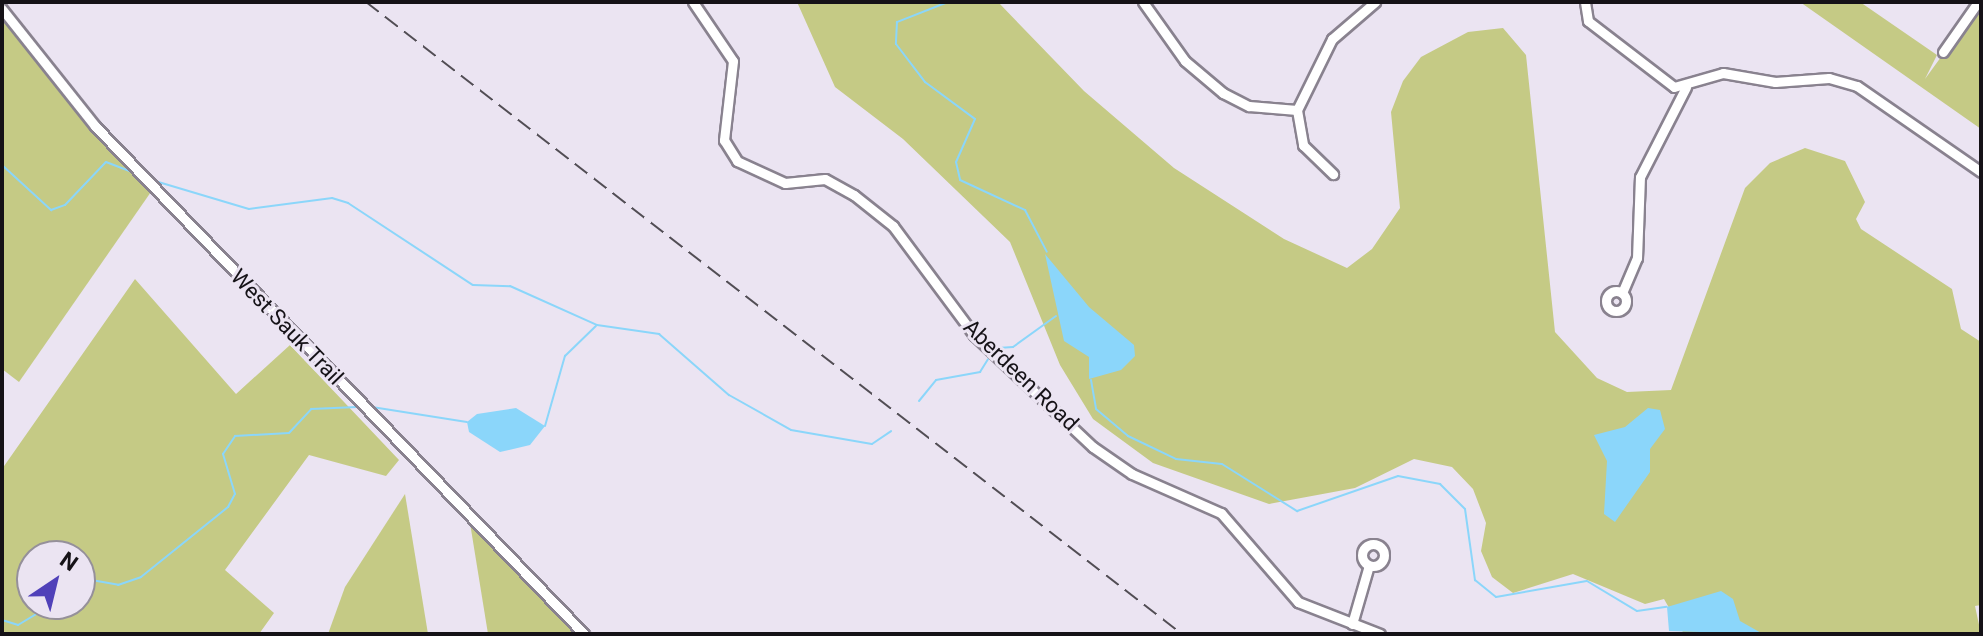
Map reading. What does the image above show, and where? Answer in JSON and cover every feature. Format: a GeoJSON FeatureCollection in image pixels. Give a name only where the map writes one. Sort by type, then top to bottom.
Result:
{"type":"FeatureCollection","features":[{"type":"Feature","properties":{"kind":"street","name":"Aberdeen Road"},"geometry":{"type":"LineString","coordinates":[[693,2],[733,61],[724,140],[737,161],[785,183],[825,179],[854,195],[893,226],[974,335],[1093,447],[1132,474],[1221,513],[1298,602],[1380,634]]}},
{"type":"Feature","properties":{"kind":"street"},"geometry":{"type":"LineString","coordinates":[[1143,2],[1185,61],[1223,93],[1249,106],[1297,110]]}},
{"type":"Feature","properties":{"kind":"street"},"geometry":{"type":"LineString","coordinates":[[1333,174],[1303,145],[1297,110],[1332,39],[1375,2]]}},
{"type":"Feature","properties":{"kind":"street"},"geometry":{"type":"LineString","coordinates":[[1585,2],[1588,21],[1674,87],[1686,87],[1723,73],[1857,86],[1981,172]]}},
{"type":"Feature","properties":{"kind":"street"},"geometry":{"type":"LineString","coordinates":[[1943,52],[1978,2]]}},
{"type":"Feature","properties":{"kind":"street","name":"West Sauk Trail"},"geometry":{"type":"LineString","coordinates":[[2,9],[95,126],[584,634]]}},
{"type":"Feature","properties":{"kind":"street"},"geometry":{"type":"LineString","coordinates":[[1622,293],[1637,258],[1640,177],[1686,87]]}},
{"type":"Feature","properties":{"kind":"street"},"geometry":{"type":"LineString","coordinates":[[1352,624],[1369,565]]}},
{"type":"Feature","properties":{"kind":"green space"},"geometry":{"type":"Polygon","coordinates":[[[797,2],[998,2],[1084,91],[1174,168],[1284,239],[1347,268],[1372,249],[1400,208],[1391,112],[1403,81],[1421,57],[1468,32],[1503,28],[1526,55],[1555,332],[1597,378],[1627,392],[1671,390],[1745,188],[1770,163],[1805,148],[1845,161],[1865,202],[1856,219],[1861,229],[1952,289],[1961,329],[1981,342],[1981,605],[1975,606],[1981,634],[1684,634],[1664,599],[1645,604],[1573,574],[1513,593],[1492,577],[1481,551],[1486,523],[1473,489],[1452,467],[1414,459],[1355,488],[1269,504],[1153,463],[1093,419],[1060,365],[1010,242],[903,139],[835,87],[797,2]]]}},
{"type":"Feature","properties":{"kind":"green space"},"geometry":{"type":"Polygon","coordinates":[[[1800,2],[1860,2],[1937,55],[1925,79],[1981,2],[1981,129],[1800,2]]]}},
{"type":"Feature","properties":{"kind":"green space"},"geometry":{"type":"Polygon","coordinates":[[[2,10],[153,189],[19,382],[2,369],[2,10]]]}},
{"type":"Feature","properties":{"kind":"green space"},"geometry":{"type":"Polygon","coordinates":[[[135,279],[236,394],[290,345],[399,460],[386,476],[309,455],[225,570],[274,613],[259,634],[2,634],[2,469],[135,279]]]}},
{"type":"Feature","properties":{"kind":"green space"},"geometry":{"type":"Polygon","coordinates":[[[405,494],[428,634],[328,634],[345,587],[405,494]]]}},
{"type":"Feature","properties":{"kind":"green space"},"geometry":{"type":"Polygon","coordinates":[[[470,523],[577,634],[488,634],[470,523]]]}},
{"type":"Feature","properties":{"kind":"water"},"geometry":{"type":"Polygon","coordinates":[[[1045,254],[1089,307],[1134,345],[1135,356],[1121,370],[1089,379],[1089,357],[1064,341],[1045,254]]]}},
{"type":"Feature","properties":{"kind":"water"},"geometry":{"type":"Polygon","coordinates":[[[516,408],[545,426],[530,445],[500,452],[469,432],[467,422],[477,414],[516,408]]]}},
{"type":"Feature","properties":{"kind":"water"},"geometry":{"type":"Polygon","coordinates":[[[1648,408],[1660,410],[1665,429],[1650,449],[1650,472],[1615,522],[1604,514],[1607,461],[1594,435],[1625,427],[1648,408]]]}},
{"type":"Feature","properties":{"kind":"water"},"geometry":{"type":"Polygon","coordinates":[[[1721,591],[1733,599],[1740,621],[1763,634],[1669,631],[1667,607],[1721,591]]]}},
{"type":"Feature","properties":{"kind":"waterway"},"geometry":{"type":"LineString","coordinates":[[948,2],[897,22],[896,44],[925,82],[975,119],[956,162],[960,180],[1025,210],[1047,252]]}},
{"type":"Feature","properties":{"kind":"waterway"},"geometry":{"type":"LineString","coordinates":[[2,165],[51,210],[65,205],[106,162],[134,173]]}},
{"type":"Feature","properties":{"kind":"waterway"},"geometry":{"type":"LineString","coordinates":[[155,181],[249,209],[332,198],[348,203],[473,285],[510,286],[597,325],[659,334],[729,395],[791,430],[872,444],[891,431]]}},
{"type":"Feature","properties":{"kind":"waterway"},"geometry":{"type":"LineString","coordinates":[[998,348],[1013,347],[1056,316]]}},
{"type":"Feature","properties":{"kind":"waterway"},"geometry":{"type":"LineString","coordinates":[[545,426],[565,356],[596,326]]}},
{"type":"Feature","properties":{"kind":"waterway"},"geometry":{"type":"LineString","coordinates":[[919,401],[936,380],[980,372],[988,359]]}},
{"type":"Feature","properties":{"kind":"waterway"},"geometry":{"type":"LineString","coordinates":[[1091,380],[1096,409],[1128,436],[1176,459],[1222,464],[1297,511],[1398,476],[1440,484],[1465,509],[1475,580],[1496,597],[1587,581],[1637,611],[1667,607]]}},
{"type":"Feature","properties":{"kind":"waterway"},"geometry":{"type":"LineString","coordinates":[[96,581],[118,585],[141,577],[228,507],[235,494],[223,454],[235,436],[289,433],[311,409],[357,407]]}},
{"type":"Feature","properties":{"kind":"waterway"},"geometry":{"type":"LineString","coordinates":[[372,407],[467,422]]}},
{"type":"Feature","properties":{"kind":"waterway"},"geometry":{"type":"LineString","coordinates":[[2,620],[18,625],[26,620]]}},
{"type":"Feature","properties":{"kind":"railway"},"geometry":{"type":"LineString","coordinates":[[366,2],[1182,634]]}}]}
